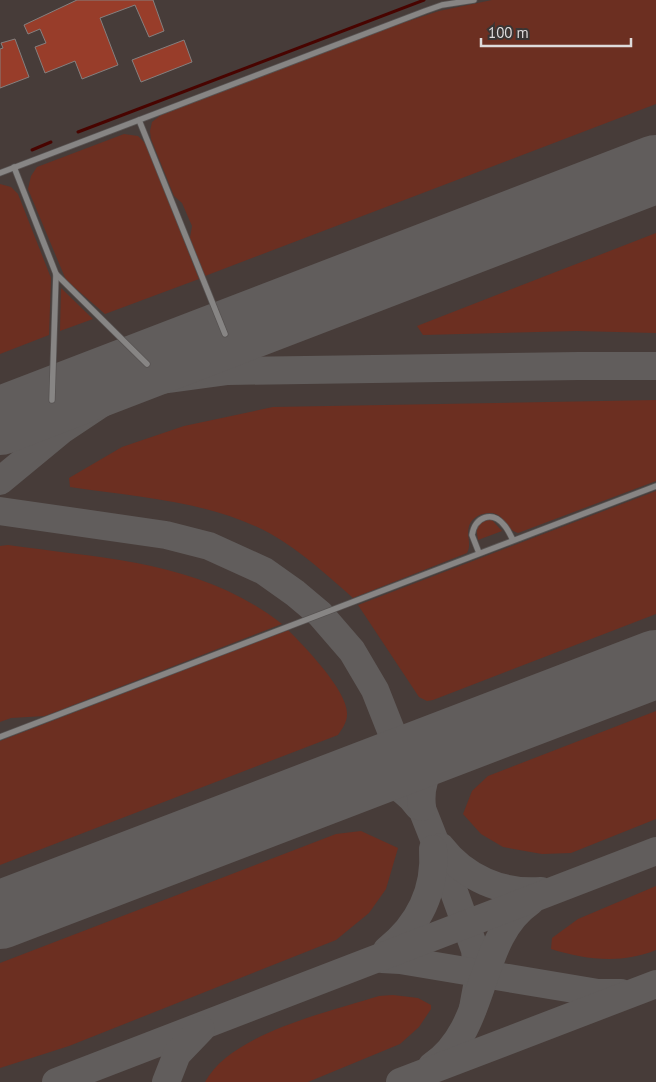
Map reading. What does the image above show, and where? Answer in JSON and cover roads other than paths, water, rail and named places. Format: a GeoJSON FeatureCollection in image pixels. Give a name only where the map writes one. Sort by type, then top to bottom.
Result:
{"type":"FeatureCollection","features":[{"type":"Feature","properties":{"kind":"lane"},"geometry":{"type":"LineString","coordinates":[[0,173],[425,11],[442,5],[474,0]]}},
{"type":"Feature","properties":{"kind":"lane"},"geometry":{"type":"LineString","coordinates":[[139,120],[225,334]]}},
{"type":"Feature","properties":{"kind":"lane"},"geometry":{"type":"LineString","coordinates":[[14,168],[56,274],[52,400]]}},
{"type":"Feature","properties":{"kind":"lane"},"geometry":{"type":"LineString","coordinates":[[56,274],[147,364]]}},
{"type":"Feature","properties":{"kind":"lane"},"geometry":{"type":"LineString","coordinates":[[0,737],[656,486]]}},
{"type":"Feature","properties":{"kind":"lane"},"geometry":{"type":"LineString","coordinates":[[480,554],[472,534],[477,521],[483,517],[498,519],[513,540]]}},
{"type":"Feature","properties":{"kind":"waterway"},"geometry":{"type":"LineString","coordinates":[[78,132],[424,0]]}},
{"type":"Feature","properties":{"kind":"waterway"},"geometry":{"type":"LineString","coordinates":[[32,150],[51,142]]}}]}
